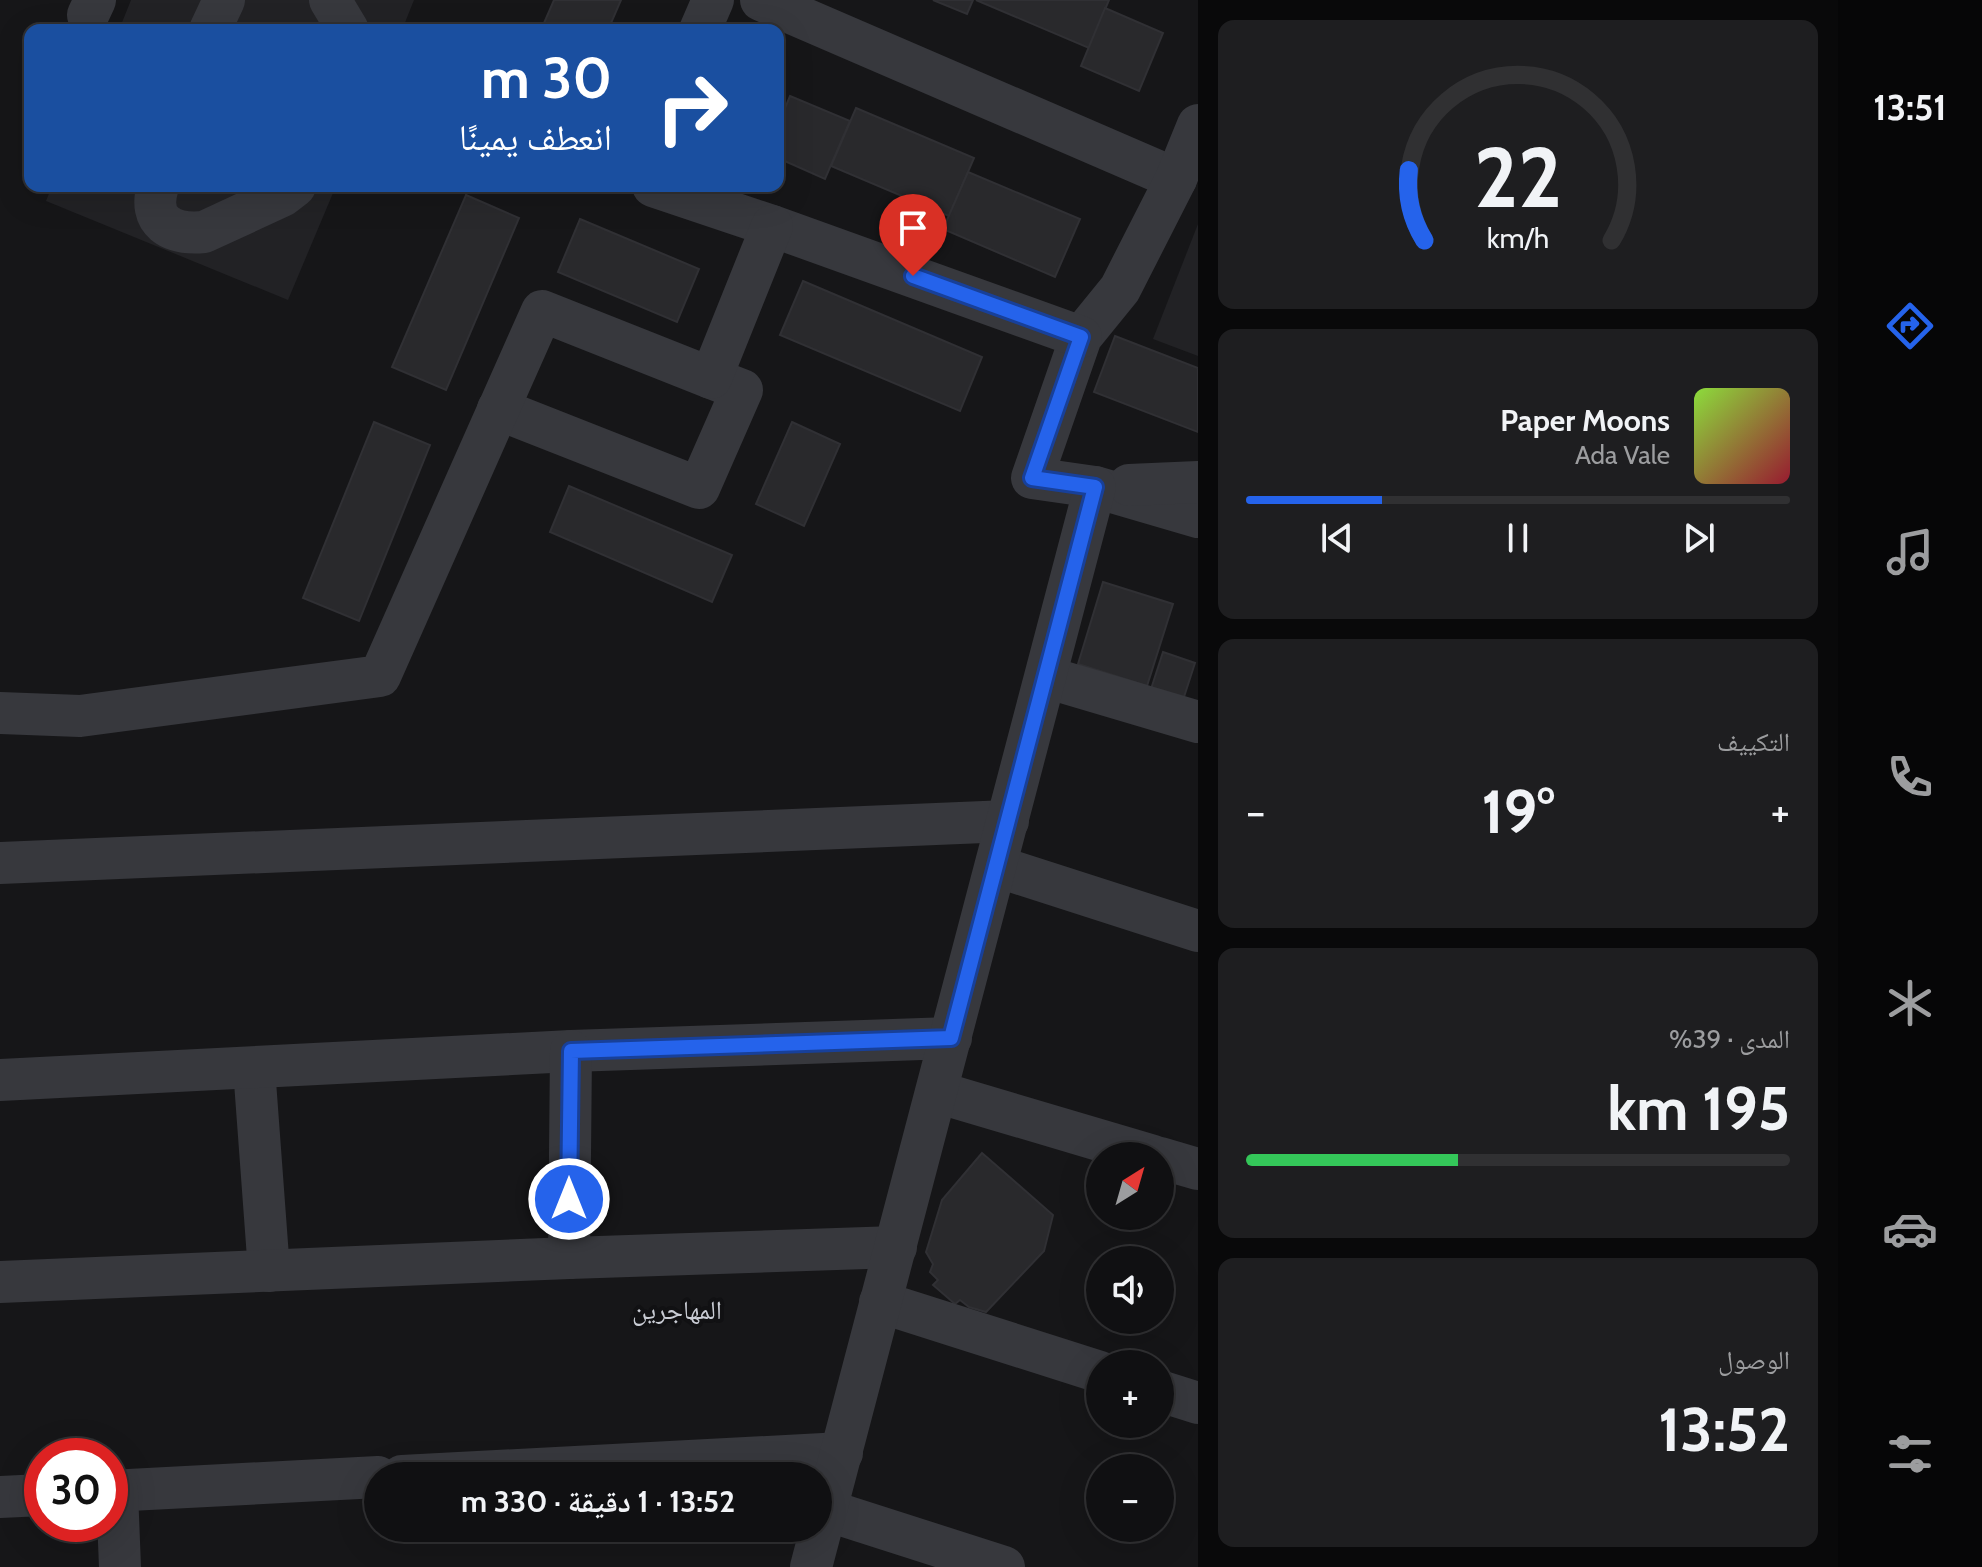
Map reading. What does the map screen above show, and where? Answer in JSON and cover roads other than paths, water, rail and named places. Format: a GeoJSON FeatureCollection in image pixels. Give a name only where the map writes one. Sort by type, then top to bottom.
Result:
{"type":"FeatureCollection","features":[{"type":"Feature","properties":{"kind":"street"},"geometry":{"type":"LineString","coordinates":[[213,24],[224,0]]}},
{"type":"Feature","properties":{"kind":"street"},"geometry":{"type":"LineString","coordinates":[[330,0],[344,24]]}},
{"type":"Feature","properties":{"kind":"street"},"geometry":{"type":"LineString","coordinates":[[703,24],[713,0]]}},
{"type":"Feature","properties":{"kind":"street"},"geometry":{"type":"LineString","coordinates":[[761,0],[1176,179]]}},
{"type":"Feature","properties":{"kind":"street"},"geometry":{"type":"LineString","coordinates":[[1198,125],[1176,179],[1120,289],[1081,337],[1032,478],[1095,487],[1198,517]]}},
{"type":"Feature","properties":{"kind":"street"},"geometry":{"type":"LineString","coordinates":[[158,192],[156,214],[161,223],[180,232],[192,233],[204,232],[287,192]]}},
{"type":"Feature","properties":{"kind":"street"},"geometry":{"type":"LineString","coordinates":[[671,192],[1081,337]]}},
{"type":"Feature","properties":{"kind":"street"},"geometry":{"type":"LineString","coordinates":[[711,378],[772,226]]}},
{"type":"Feature","properties":{"kind":"street"},"geometry":{"type":"LineString","coordinates":[[0,713],[80,716],[380,676],[498,409],[542,311],[742,390],[699,488],[498,409]]}},
{"type":"Feature","properties":{"kind":"street"},"geometry":{"type":"LineString","coordinates":[[1095,487],[1198,482]]}},
{"type":"Feature","properties":{"kind":"street"},"geometry":{"type":"LineString","coordinates":[[832,1489],[1095,487]]}},
{"type":"Feature","properties":{"kind":"street"},"geometry":{"type":"LineString","coordinates":[[1046,677],[1198,722]]}},
{"type":"Feature","properties":{"kind":"street"},"geometry":{"type":"LineString","coordinates":[[0,863],[1008,821]]}},
{"type":"Feature","properties":{"kind":"street"},"geometry":{"type":"LineString","coordinates":[[996,866],[1198,931]]}},
{"type":"Feature","properties":{"kind":"street"},"geometry":{"type":"LineString","coordinates":[[0,1080],[571,1051],[951,1038]]}},
{"type":"Feature","properties":{"kind":"street"},"geometry":{"type":"LineString","coordinates":[[569,1258],[571,1051]]}},
{"type":"Feature","properties":{"kind":"street"},"geometry":{"type":"LineString","coordinates":[[254,1068],[269,1271]]}},
{"type":"Feature","properties":{"kind":"street"},"geometry":{"type":"LineString","coordinates":[[937,1092],[1106,1142]]}},
{"type":"Feature","properties":{"kind":"street"},"geometry":{"type":"LineString","coordinates":[[1174,1162],[1198,1169]]}},
{"type":"Feature","properties":{"kind":"street"},"geometry":{"type":"LineString","coordinates":[[0,1282],[896,1247]]}},
{"type":"Feature","properties":{"kind":"street"},"geometry":{"type":"LineString","coordinates":[[880,1302],[1086,1368]]}},
{"type":"Feature","properties":{"kind":"street"},"geometry":{"type":"LineString","coordinates":[[1174,1395],[1198,1403]]}},
{"type":"Feature","properties":{"kind":"street"},"geometry":{"type":"LineString","coordinates":[[670,1462],[842,1453]]}},
{"type":"Feature","properties":{"kind":"street"},"geometry":{"type":"LineString","coordinates":[[128,1490],[364,1478]]}},
{"type":"Feature","properties":{"kind":"street"},"geometry":{"type":"LineString","coordinates":[[0,1497],[24,1496]]}},
{"type":"Feature","properties":{"kind":"street"},"geometry":{"type":"LineString","coordinates":[[832,1512],[1004,1567]]}},
{"type":"Feature","properties":{"kind":"street"},"geometry":{"type":"LineString","coordinates":[[118,1542],[120,1567]]}},
{"type":"Feature","properties":{"kind":"street"},"geometry":{"type":"LineString","coordinates":[[811,1567],[818,1542]]}},
{"type":"Feature","properties":{"kind":"district","name":"المهاجرين"},"geometry":{"type":"Point","coordinates":[677,1310]}}]}
